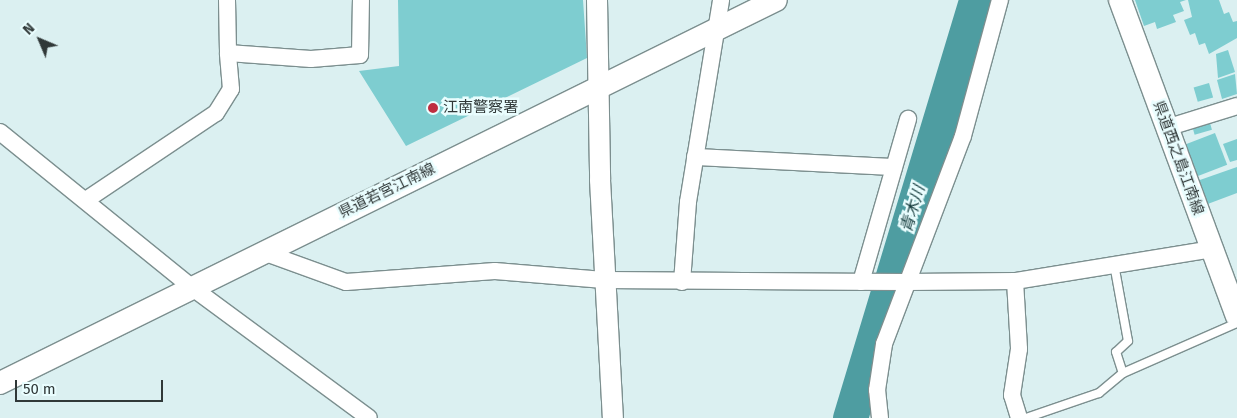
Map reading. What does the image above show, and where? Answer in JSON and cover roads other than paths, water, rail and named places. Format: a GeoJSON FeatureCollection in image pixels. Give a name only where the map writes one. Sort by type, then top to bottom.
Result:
{"type":"FeatureCollection","features":[{"type":"Feature","properties":{"kind":"main road","name":"県道若宮江南線"},"geometry":{"type":"LineString","coordinates":[[0,383],[190,286],[776,0]]}},
{"type":"Feature","properties":{"kind":"main road","name":"県道西之島江南線"},"geometry":{"type":"LineString","coordinates":[[1120,0],[1237,316]]}},
{"type":"Feature","properties":{"kind":"street"},"geometry":{"type":"LineString","coordinates":[[86,200],[216,113],[231,89],[227,0]]}},
{"type":"Feature","properties":{"kind":"street"},"geometry":{"type":"LineString","coordinates":[[228,53],[311,59],[360,55],[361,0]]}},
{"type":"Feature","properties":{"kind":"street"},"geometry":{"type":"LineString","coordinates":[[597,0],[604,280],[613,418]]}},
{"type":"Feature","properties":{"kind":"street"},"geometry":{"type":"LineString","coordinates":[[682,282],[695,157],[718,28],[721,0]]}},
{"type":"Feature","properties":{"kind":"street"},"geometry":{"type":"LineString","coordinates":[[880,418],[877,390],[884,344],[905,282],[963,136],[1000,0]]}},
{"type":"Feature","properties":{"kind":"street"},"geometry":{"type":"LineString","coordinates":[[1166,128],[1237,106]]}},
{"type":"Feature","properties":{"kind":"street"},"geometry":{"type":"LineString","coordinates":[[869,282],[894,167],[908,119]]}},
{"type":"Feature","properties":{"kind":"street"},"geometry":{"type":"LineString","coordinates":[[0,132],[190,286],[368,418]]}},
{"type":"Feature","properties":{"kind":"street"},"geometry":{"type":"LineString","coordinates":[[695,157],[894,167]]}},
{"type":"Feature","properties":{"kind":"street"},"geometry":{"type":"LineString","coordinates":[[263,252],[346,282],[496,271],[604,280],[905,282],[1015,280],[1212,249]]}},
{"type":"Feature","properties":{"kind":"street"},"geometry":{"type":"LineString","coordinates":[[1015,280],[1019,349],[1012,395],[1019,418]]}},
{"type":"Feature","properties":{"kind":"lane"},"geometry":{"type":"LineString","coordinates":[[1114,264],[1128,341],[1116,352],[1122,373]]}},
{"type":"Feature","properties":{"kind":"lane"},"geometry":{"type":"LineString","coordinates":[[1026,418],[1098,393],[1122,373],[1237,324]]}},
{"type":"Feature","properties":{"kind":"waterway","name":"青木川"},"geometry":{"type":"LineString","coordinates":[[850,418],[976,0]]}},
{"type":"Feature","properties":{"kind":"place","name":"江南警察署"},"geometry":{"type":"Point","coordinates":[433,108]}}]}
